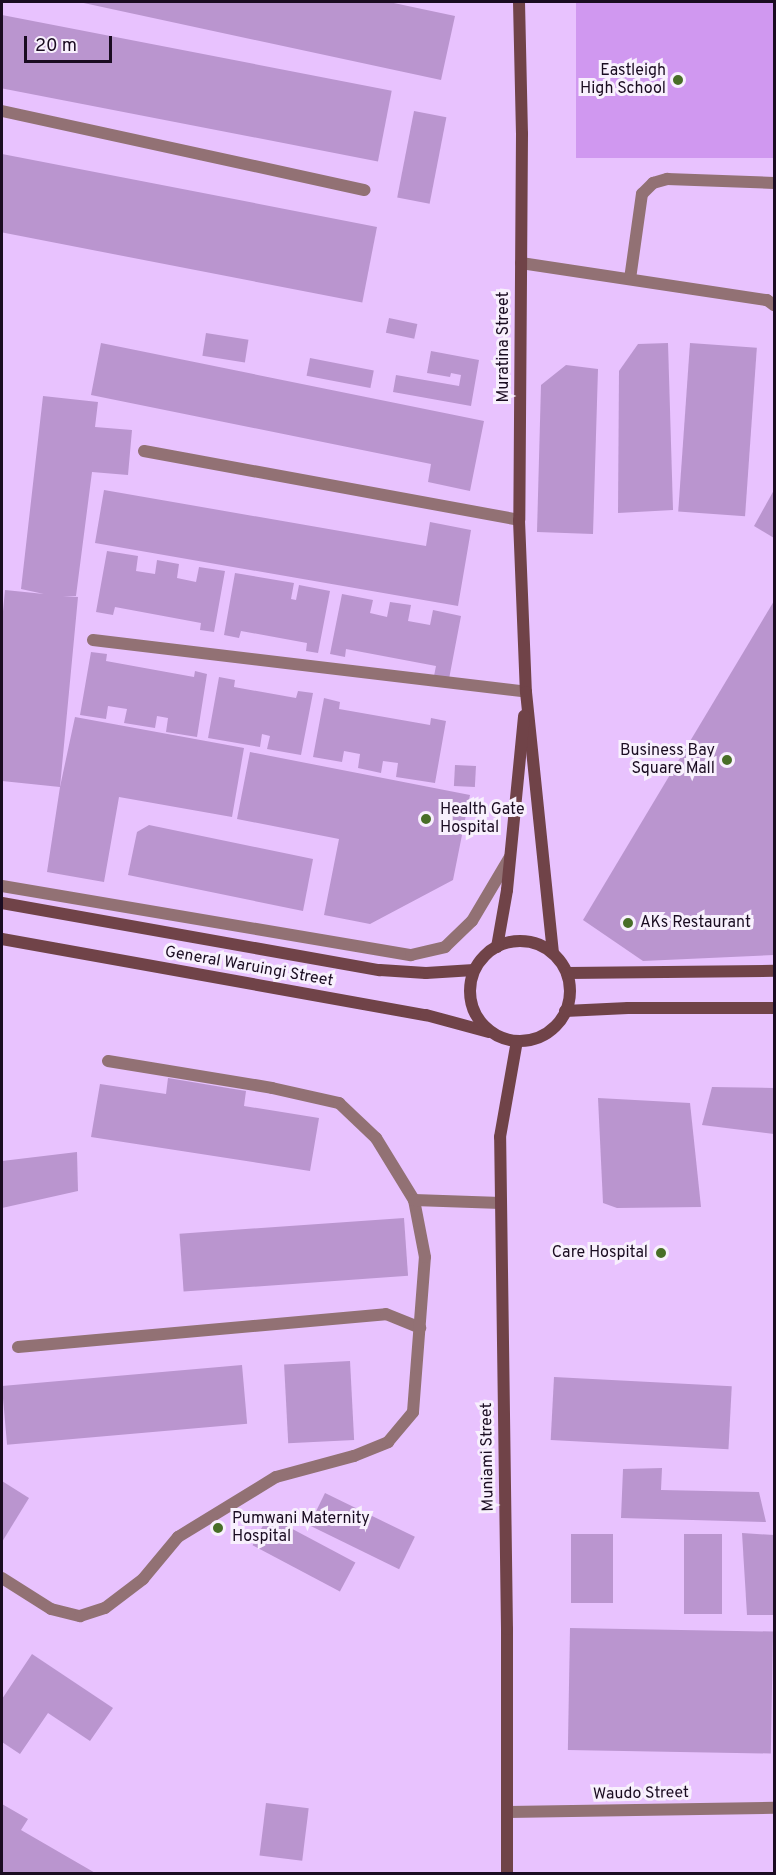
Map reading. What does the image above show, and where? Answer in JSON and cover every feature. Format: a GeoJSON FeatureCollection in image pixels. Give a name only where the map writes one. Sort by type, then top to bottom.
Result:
{"type":"FeatureCollection","features":[{"type":"Feature","properties":{"kind":"main road","name":"Muratina Street"},"geometry":{"type":"LineString","coordinates":[[519,2],[521,263],[519,520],[526,692],[553,951]]}},
{"type":"Feature","properties":{"kind":"main road","name":"Muratina Street"},"geometry":{"type":"LineString","coordinates":[[497,947],[510,857],[526,692]]}},
{"type":"Feature","properties":{"kind":"main road","name":"General Waruingi Street"},"geometry":{"type":"LineString","coordinates":[[2,903],[380,970],[426,973],[474,969]]}},
{"type":"Feature","properties":{"kind":"main road","name":"General Waruingi Street"},"geometry":{"type":"LineString","coordinates":[[2,939],[426,1015],[489,1032]]}},
{"type":"Feature","properties":{"kind":"main road"},"geometry":{"type":"LineString","coordinates":[[513,942],[529,942],[553,951],[567,973],[570,989],[565,1011],[549,1032],[534,1040],[517,1041],[489,1032],[477,1017],[471,1002],[470,986],[474,969],[497,947],[513,942]]}},
{"type":"Feature","properties":{"kind":"main road"},"geometry":{"type":"LineString","coordinates":[[567,973],[774,971]]}},
{"type":"Feature","properties":{"kind":"main road"},"geometry":{"type":"LineString","coordinates":[[565,1011],[774,1008]]}},
{"type":"Feature","properties":{"kind":"main road","name":"Muniami Street"},"geometry":{"type":"LineString","coordinates":[[507,1874],[500,1137],[517,1041]]}},
{"type":"Feature","properties":{"kind":"street"},"geometry":{"type":"LineString","coordinates":[[2,111],[364,190]]}},
{"type":"Feature","properties":{"kind":"street"},"geometry":{"type":"LineString","coordinates":[[630,279],[642,194],[653,183],[668,179],[774,183]]}},
{"type":"Feature","properties":{"kind":"street"},"geometry":{"type":"LineString","coordinates":[[521,263],[767,300],[774,305]]}},
{"type":"Feature","properties":{"kind":"street"},"geometry":{"type":"LineString","coordinates":[[144,451],[519,520]]}},
{"type":"Feature","properties":{"kind":"street"},"geometry":{"type":"LineString","coordinates":[[93,640],[526,692]]}},
{"type":"Feature","properties":{"kind":"street"},"geometry":{"type":"LineString","coordinates":[[2,886],[411,955],[445,947],[472,921],[510,857]]}},
{"type":"Feature","properties":{"kind":"street"},"geometry":{"type":"LineString","coordinates":[[2,1578],[51,1609],[80,1616],[105,1608],[143,1579],[178,1537],[276,1477],[354,1456],[388,1442],[413,1412],[424,1257],[414,1200],[376,1138],[339,1103],[272,1088],[108,1061]]}},
{"type":"Feature","properties":{"kind":"street"},"geometry":{"type":"LineString","coordinates":[[414,1200],[501,1203]]}},
{"type":"Feature","properties":{"kind":"street"},"geometry":{"type":"LineString","coordinates":[[18,1347],[386,1314],[420,1328]]}},
{"type":"Feature","properties":{"kind":"street","name":"Waudo Street"},"geometry":{"type":"LineString","coordinates":[[507,1812],[774,1808]]}},
{"type":"Feature","properties":{"kind":"shaded area","name":"Eastleigh High School"},"geometry":{"type":"Polygon","coordinates":[[[576,2],[774,2],[774,158],[576,158],[576,2]]]}},
{"type":"Feature","properties":{"kind":"building"},"geometry":{"type":"Polygon","coordinates":[[[79,2],[389,2],[455,16],[441,80],[79,2]]]}},
{"type":"Feature","properties":{"kind":"building"},"geometry":{"type":"Polygon","coordinates":[[[2,15],[392,91],[378,161],[2,88],[2,15]]]}},
{"type":"Feature","properties":{"kind":"building"},"geometry":{"type":"Polygon","coordinates":[[[414,111],[446,117],[430,204],[397,197],[414,111]]]}},
{"type":"Feature","properties":{"kind":"building"},"geometry":{"type":"Polygon","coordinates":[[[2,154],[377,227],[362,302],[2,232],[2,154]]]}},
{"type":"Feature","properties":{"kind":"building"},"geometry":{"type":"Polygon","coordinates":[[[389,318],[417,324],[414,339],[386,333],[389,318]]]}},
{"type":"Feature","properties":{"kind":"building"},"geometry":{"type":"Polygon","coordinates":[[[206,333],[248,340],[245,362],[202,356],[206,333]]]}},
{"type":"Feature","properties":{"kind":"building"},"geometry":{"type":"Polygon","coordinates":[[[101,343],[484,421],[470,491],[428,482],[431,464],[91,395],[101,343]]]}},
{"type":"Feature","properties":{"kind":"building"},"geometry":{"type":"Polygon","coordinates":[[[668,343],[673,510],[618,513],[619,371],[638,344],[668,343]]]}},
{"type":"Feature","properties":{"kind":"building"},"geometry":{"type":"Polygon","coordinates":[[[690,343],[757,348],[745,516],[678,512],[690,343]]]}},
{"type":"Feature","properties":{"kind":"building"},"geometry":{"type":"Polygon","coordinates":[[[431,351],[479,360],[471,406],[393,392],[396,375],[459,386],[461,375],[451,373],[450,377],[427,373],[431,351]]]}},
{"type":"Feature","properties":{"kind":"building"},"geometry":{"type":"Polygon","coordinates":[[[310,358],[374,370],[370,388],[307,376],[310,358]]]}},
{"type":"Feature","properties":{"kind":"building"},"geometry":{"type":"Polygon","coordinates":[[[566,365],[598,369],[593,534],[537,532],[541,385],[566,365]]]}},
{"type":"Feature","properties":{"kind":"building"},"geometry":{"type":"Polygon","coordinates":[[[43,396],[98,402],[95,427],[132,430],[128,475],[92,472],[76,596],[63,596],[78,597],[60,787],[2,781],[2,622],[5,590],[44,594],[21,589],[43,396]]]}},
{"type":"Feature","properties":{"kind":"building"},"geometry":{"type":"Polygon","coordinates":[[[104,490],[426,546],[430,522],[471,530],[458,606],[95,543],[104,490]]]}},
{"type":"Feature","properties":{"kind":"building"},"geometry":{"type":"Polygon","coordinates":[[[774,490],[774,538],[754,526],[774,490]]]}},
{"type":"Feature","properties":{"kind":"building"},"geometry":{"type":"Polygon","coordinates":[[[107,551],[138,556],[136,571],[155,574],[157,560],[179,564],[177,578],[196,582],[199,567],[225,571],[214,632],[200,630],[201,623],[115,607],[113,615],[96,612],[107,551]]]}},
{"type":"Feature","properties":{"kind":"building"},"geometry":{"type":"Polygon","coordinates":[[[235,573],[294,583],[291,599],[296,600],[299,585],[330,591],[318,653],[306,651],[307,643],[241,631],[239,638],[224,635],[235,573]]]}},
{"type":"Feature","properties":{"kind":"building"},"geometry":{"type":"Polygon","coordinates":[[[342,594],[373,600],[370,613],[387,617],[390,602],[411,605],[408,621],[430,625],[433,610],[461,616],[449,679],[434,676],[436,666],[346,649],[345,657],[330,654],[342,594]]]}},
{"type":"Feature","properties":{"kind":"building","name":"Business Bay Square Mall"},"geometry":{"type":"Polygon","coordinates":[[[774,601],[774,955],[643,961],[583,920],[774,601]]]}},
{"type":"Feature","properties":{"kind":"building"},"geometry":{"type":"Polygon","coordinates":[[[91,652],[107,654],[106,661],[194,677],[195,671],[207,674],[197,737],[166,732],[168,718],[157,716],[155,728],[124,723],[127,709],[108,706],[106,719],[80,715],[91,652]]]}},
{"type":"Feature","properties":{"kind":"building"},"geometry":{"type":"Polygon","coordinates":[[[219,677],[235,680],[234,687],[296,698],[298,691],[313,693],[301,755],[267,749],[270,736],[262,734],[260,747],[208,738],[219,677]]]}},
{"type":"Feature","properties":{"kind":"building"},"geometry":{"type":"Polygon","coordinates":[[[324,698],[340,702],[339,709],[430,725],[431,718],[446,721],[435,783],[396,777],[398,763],[383,761],[381,773],[358,768],[360,754],[344,751],[342,762],[313,757],[324,698]]]}},
{"type":"Feature","properties":{"kind":"building"},"geometry":{"type":"Polygon","coordinates":[[[75,717],[244,748],[232,817],[119,797],[104,882],[47,872],[60,787],[75,717]]]}},
{"type":"Feature","properties":{"kind":"building"},"geometry":{"type":"Polygon","coordinates":[[[250,752],[470,795],[453,880],[370,924],[324,915],[339,839],[237,819],[250,752]]]}},
{"type":"Feature","properties":{"kind":"building"},"geometry":{"type":"Polygon","coordinates":[[[455,765],[476,766],[475,787],[454,786],[455,765]]]}},
{"type":"Feature","properties":{"kind":"building"},"geometry":{"type":"Polygon","coordinates":[[[149,825],[313,859],[303,911],[128,875],[137,832],[149,825]]]}},
{"type":"Feature","properties":{"kind":"building"},"geometry":{"type":"Polygon","coordinates":[[[168,1078],[246,1091],[244,1106],[319,1118],[310,1171],[91,1137],[100,1084],[166,1094],[168,1078]]]}},
{"type":"Feature","properties":{"kind":"building"},"geometry":{"type":"Polygon","coordinates":[[[712,1087],[774,1088],[774,1134],[702,1125],[712,1087]]]}},
{"type":"Feature","properties":{"kind":"building"},"geometry":{"type":"Polygon","coordinates":[[[598,1098],[690,1103],[701,1207],[617,1208],[603,1203],[598,1098]]]}},
{"type":"Feature","properties":{"kind":"building"},"geometry":{"type":"Polygon","coordinates":[[[77,1152],[78,1191],[2,1208],[2,1161],[77,1152]]]}},
{"type":"Feature","properties":{"kind":"building"},"geometry":{"type":"Polygon","coordinates":[[[404,1218],[408,1276],[184,1292],[180,1234],[404,1218]]]}},
{"type":"Feature","properties":{"kind":"building"},"geometry":{"type":"Polygon","coordinates":[[[350,1361],[354,1440],[288,1443],[284,1364],[350,1361]]]}},
{"type":"Feature","properties":{"kind":"building"},"geometry":{"type":"Polygon","coordinates":[[[242,1365],[247,1424],[7,1445],[2,1386],[242,1365]]]}},
{"type":"Feature","properties":{"kind":"building"},"geometry":{"type":"Polygon","coordinates":[[[554,1377],[732,1386],[728,1449],[551,1440],[554,1377]]]}},
{"type":"Feature","properties":{"kind":"building"},"geometry":{"type":"Polygon","coordinates":[[[662,1468],[661,1490],[759,1492],[766,1522],[621,1518],[623,1469],[662,1468]]]}},
{"type":"Feature","properties":{"kind":"building"},"geometry":{"type":"Polygon","coordinates":[[[2,1481],[29,1498],[2,1542],[2,1481]]]}},
{"type":"Feature","properties":{"kind":"building"},"geometry":{"type":"Polygon","coordinates":[[[325,1493],[415,1537],[399,1569],[309,1525],[325,1493]]]}},
{"type":"Feature","properties":{"kind":"building"},"geometry":{"type":"Polygon","coordinates":[[[268,1516],[355,1562],[340,1592],[253,1545],[268,1516]]]}},
{"type":"Feature","properties":{"kind":"building"},"geometry":{"type":"Polygon","coordinates":[[[742,1533],[774,1535],[774,1615],[747,1615],[742,1533]]]}},
{"type":"Feature","properties":{"kind":"building"},"geometry":{"type":"Polygon","coordinates":[[[571,1534],[613,1534],[613,1603],[571,1603],[571,1534]]]}},
{"type":"Feature","properties":{"kind":"building"},"geometry":{"type":"Polygon","coordinates":[[[684,1534],[722,1534],[722,1614],[684,1614],[684,1534]]]}},
{"type":"Feature","properties":{"kind":"building"},"geometry":{"type":"Polygon","coordinates":[[[570,1628],[773,1632],[771,1754],[568,1750],[570,1628]]]}},
{"type":"Feature","properties":{"kind":"building"},"geometry":{"type":"Polygon","coordinates":[[[32,1654],[113,1708],[90,1741],[48,1713],[20,1754],[2,1742],[2,1699],[32,1654]]]}},
{"type":"Feature","properties":{"kind":"building"},"geometry":{"type":"Polygon","coordinates":[[[266,1803],[309,1808],[302,1861],[260,1856],[266,1803]]]}},
{"type":"Feature","properties":{"kind":"building"},"geometry":{"type":"Polygon","coordinates":[[[2,1804],[28,1819],[21,1830],[97,1874],[2,1874],[2,1804]]]}},
{"type":"Feature","properties":{"kind":"place","name":"Eastleigh High School"},"geometry":{"type":"Point","coordinates":[678,80]}},
{"type":"Feature","properties":{"kind":"place","name":"Business Bay Square Mall"},"geometry":{"type":"Point","coordinates":[727,760]}},
{"type":"Feature","properties":{"kind":"place","name":"Health Gate Hospital"},"geometry":{"type":"Point","coordinates":[426,819]}},
{"type":"Feature","properties":{"kind":"place","name":"AKs Restaurant"},"geometry":{"type":"Point","coordinates":[628,923]}},
{"type":"Feature","properties":{"kind":"place","name":"Care Hospital"},"geometry":{"type":"Point","coordinates":[661,1253]}},
{"type":"Feature","properties":{"kind":"place","name":"Pumwani Maternity Hospital"},"geometry":{"type":"Point","coordinates":[218,1528]}}]}
